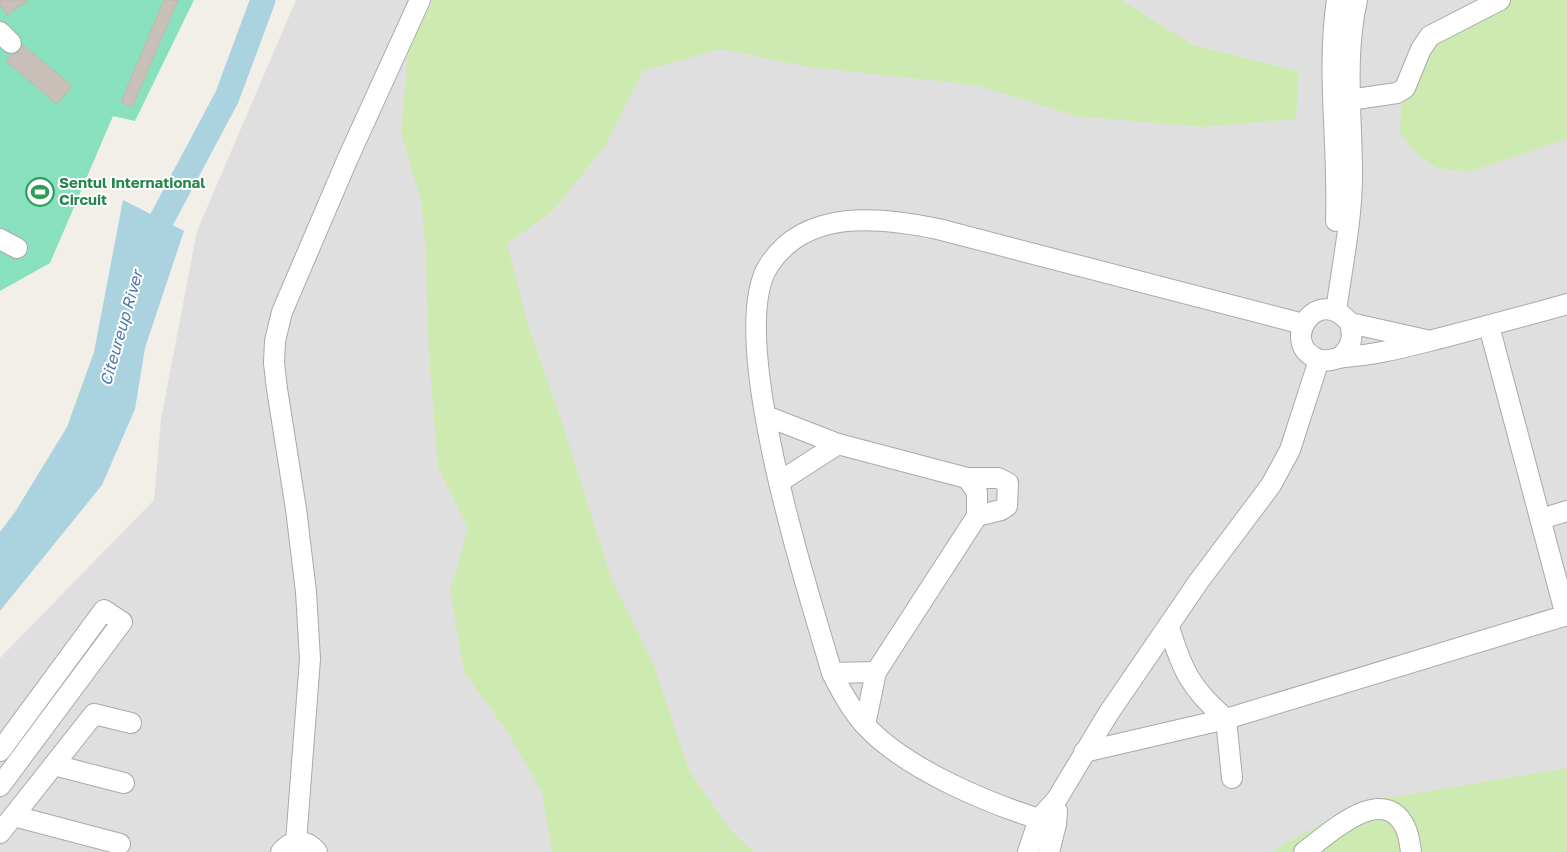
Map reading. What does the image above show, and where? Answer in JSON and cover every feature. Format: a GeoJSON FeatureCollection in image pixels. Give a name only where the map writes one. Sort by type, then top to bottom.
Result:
{"type":"FeatureCollection","features":[{"type":"Feature","properties":{"kind":"street"},"geometry":{"type":"LineString","coordinates":[[318,852],[311,845],[288,847],[310,659],[305,583],[296,509],[274,363],[275,341],[282,312],[348,158],[420,0]]}},
{"type":"Feature","properties":{"kind":"street"},"geometry":{"type":"LineString","coordinates":[[1337,0],[1334,18],[1332,90],[1337,196],[1337,315],[1352,333],[1352,343],[1347,352],[1339,358]]}},
{"type":"Feature","properties":{"kind":"street"},"geometry":{"type":"LineString","coordinates":[[1337,315],[1352,191],[1349,100],[1351,42],[1357,0]]}},
{"type":"Feature","properties":{"kind":"street"},"geometry":{"type":"LineString","coordinates":[[1349,100],[1397,93],[1405,88],[1421,49],[1430,36],[1500,0]]}},
{"type":"Feature","properties":{"kind":"street"},"geometry":{"type":"LineString","coordinates":[[1048,821],[952,784],[890,749],[865,725],[842,693],[832,674],[779,482],[766,416],[756,346],[755,313],[761,280],[769,265],[784,246],[800,234],[843,221],[871,219],[903,222],[938,229],[1303,324]]}},
{"type":"Feature","properties":{"kind":"street"},"geometry":{"type":"LineString","coordinates":[[1430,341],[1337,315],[1309,317],[1303,324],[1301,335],[1303,345],[1309,354],[1318,360],[1329,361],[1339,358],[1366,356],[1430,341],[1567,304]]}},
{"type":"Feature","properties":{"kind":"street"},"geometry":{"type":"LineString","coordinates":[[1084,752],[1226,719],[1567,616],[1489,326]]}},
{"type":"Feature","properties":{"kind":"street"},"geometry":{"type":"LineString","coordinates":[[1028,852],[1048,821],[1057,799],[1084,752],[1199,581],[1271,485],[1295,436],[1318,360]]}},
{"type":"Feature","properties":{"kind":"street"},"geometry":{"type":"LineString","coordinates":[[766,416],[838,444],[967,478],[998,478],[1008,483],[1007,506],[1001,510],[977,516]]}},
{"type":"Feature","properties":{"kind":"street"},"geometry":{"type":"LineString","coordinates":[[779,482],[838,444]]}},
{"type":"Feature","properties":{"kind":"street"},"geometry":{"type":"LineString","coordinates":[[865,725],[876,672],[977,516],[977,492],[967,478]]}},
{"type":"Feature","properties":{"kind":"street"},"geometry":{"type":"LineString","coordinates":[[1541,520],[1567,511]]}},
{"type":"Feature","properties":{"kind":"street"},"geometry":{"type":"LineString","coordinates":[[0,752],[104,610],[122,622],[0,786]]}},
{"type":"Feature","properties":{"kind":"street"},"geometry":{"type":"LineString","coordinates":[[1168,627],[1179,661],[1187,676],[1209,704],[1226,719],[1232,778]]}},
{"type":"Feature","properties":{"kind":"street"},"geometry":{"type":"LineString","coordinates":[[832,674],[876,672]]}},
{"type":"Feature","properties":{"kind":"street"},"geometry":{"type":"LineString","coordinates":[[0,833],[94,714],[131,723]]}},
{"type":"Feature","properties":{"kind":"street"},"geometry":{"type":"LineString","coordinates":[[54,765],[124,783]]}},
{"type":"Feature","properties":{"kind":"street"},"geometry":{"type":"LineString","coordinates":[[1304,852],[1355,816],[1377,808],[1395,815],[1406,829],[1411,852]]}},
{"type":"Feature","properties":{"kind":"street"},"geometry":{"type":"LineString","coordinates":[[14,816],[120,844]]}},
{"type":"Feature","properties":{"kind":"street"},"geometry":{"type":"LineString","coordinates":[[1048,821],[1049,852]]}},
{"type":"Feature","properties":{"kind":"shaded area"},"geometry":{"type":"Polygon","coordinates":[[[296,0],[1567,0],[1567,852],[0,852],[0,658],[154,500],[161,419],[197,231],[296,0]]]}},
{"type":"Feature","properties":{"kind":"green space","name":"Sentul International Circuit"},"geometry":{"type":"Polygon","coordinates":[[[0,0],[194,0],[135,121],[113,116],[50,263],[0,291],[0,0]]]}},
{"type":"Feature","properties":{"kind":"green space"},"geometry":{"type":"Polygon","coordinates":[[[433,0],[1121,0],[1193,45],[1299,71],[1296,119],[1201,127],[1076,116],[975,85],[809,67],[721,49],[643,71],[605,146],[553,211],[507,244],[528,325],[562,422],[611,578],[654,666],[689,771],[732,832],[753,852],[552,852],[542,792],[507,731],[464,672],[450,590],[468,529],[438,467],[429,357],[425,239],[421,201],[401,134],[408,51],[433,0]]]}},
{"type":"Feature","properties":{"kind":"green space"},"geometry":{"type":"Polygon","coordinates":[[[1502,0],[1567,0],[1567,139],[1469,172],[1437,168],[1415,153],[1400,132],[1401,109],[1407,84],[1451,28],[1502,0]]]}},
{"type":"Feature","properties":{"kind":"green space"},"geometry":{"type":"Polygon","coordinates":[[[1567,768],[1567,852],[1271,852],[1358,803],[1567,768]]]}},
{"type":"Feature","properties":{"kind":"water"},"geometry":{"type":"Polygon","coordinates":[[[123,200],[184,231],[145,348],[135,409],[102,485],[0,611],[0,532],[15,512],[67,427],[94,352],[123,200]]]}},
{"type":"Feature","properties":{"kind":"building"},"geometry":{"type":"Polygon","coordinates":[[[0,0],[28,0],[7,15],[0,5],[0,0]]]}},
{"type":"Feature","properties":{"kind":"building"},"geometry":{"type":"Polygon","coordinates":[[[164,0],[178,0],[132,107],[121,102],[164,0]]]}},
{"type":"Feature","properties":{"kind":"building"},"geometry":{"type":"Polygon","coordinates":[[[23,45],[72,86],[57,104],[6,61],[12,55],[19,52],[23,45]]]}},
{"type":"Feature","properties":{"kind":"waterway","name":"Citeureup River"},"geometry":{"type":"LineString","coordinates":[[146,249],[227,97],[263,0]]}},
{"type":"Feature","properties":{"kind":"place","name":"Sentul International Circuit"},"geometry":{"type":"Point","coordinates":[40,192]}}]}
